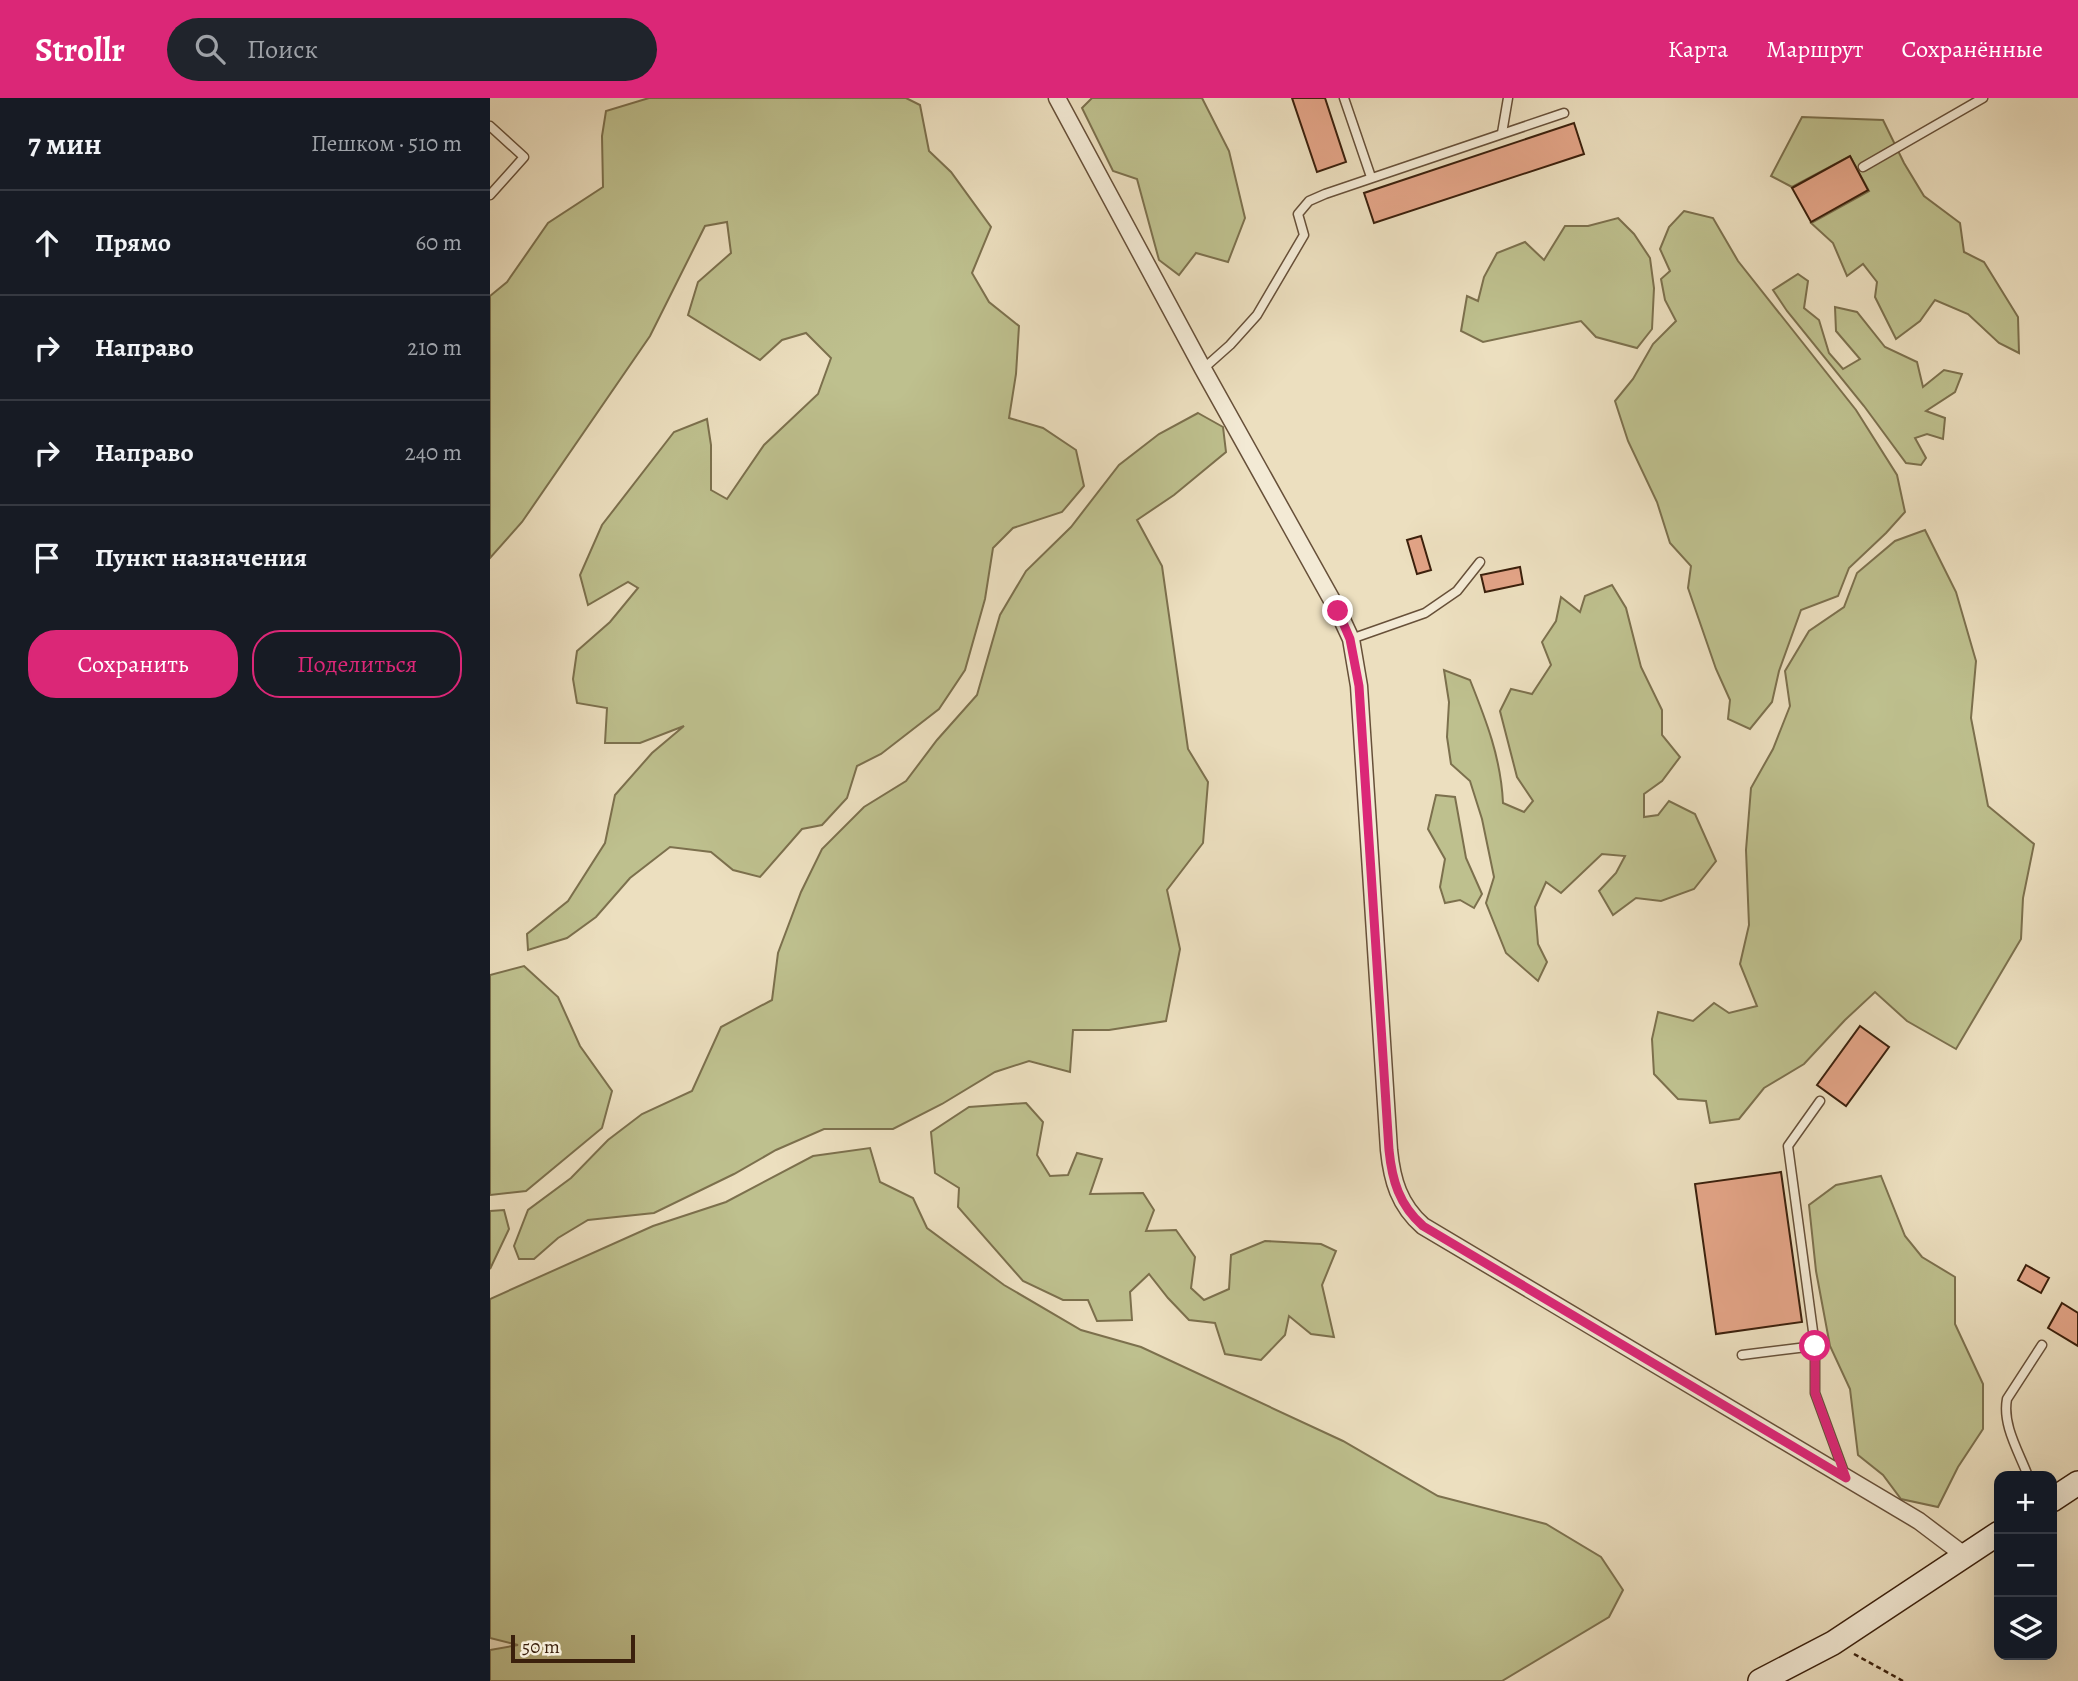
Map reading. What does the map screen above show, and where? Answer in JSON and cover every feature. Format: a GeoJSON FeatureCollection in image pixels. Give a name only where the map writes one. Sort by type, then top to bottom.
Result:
{"type":"FeatureCollection","features":[{"type":"Feature","properties":{"kind":"street"},"geometry":{"type":"LineString","coordinates":[[1057,98],[1203,369],[1338,611],[1350,639],[1359,686],[1389,1150],[1395,1186],[1401,1202],[1410,1215],[1423,1226],[1919,1521],[1964,1555]]}},
{"type":"Feature","properties":{"kind":"street"},"geometry":{"type":"LineString","coordinates":[[2057,1497],[2078,1483]]}},
{"type":"Feature","properties":{"kind":"street"},"geometry":{"type":"LineString","coordinates":[[1760,1681],[1833,1643],[1997,1534]]}},
{"type":"Feature","properties":{"kind":"lane"},"geometry":{"type":"LineString","coordinates":[[1344,98],[1371,177]]}},
{"type":"Feature","properties":{"kind":"lane"},"geometry":{"type":"LineString","coordinates":[[1502,133],[1508,98]]}},
{"type":"Feature","properties":{"kind":"lane"},"geometry":{"type":"LineString","coordinates":[[1863,167],[1983,98]]}},
{"type":"Feature","properties":{"kind":"lane"},"geometry":{"type":"LineString","coordinates":[[1203,369],[1230,345],[1257,315],[1283,274],[1304,235],[1298,214],[1309,201],[1371,177],[1564,113]]}},
{"type":"Feature","properties":{"kind":"lane"},"geometry":{"type":"LineString","coordinates":[[490,127],[524,156],[490,195]]}},
{"type":"Feature","properties":{"kind":"lane"},"geometry":{"type":"LineString","coordinates":[[1350,639],[1425,613],[1457,590],[1480,562]]}},
{"type":"Feature","properties":{"kind":"lane"},"geometry":{"type":"LineString","coordinates":[[1820,1101],[1788,1146],[1815,1346],[1815,1393],[1846,1478]]}},
{"type":"Feature","properties":{"kind":"lane"},"geometry":{"type":"LineString","coordinates":[[2026,1471],[2007,1420],[2007,1399],[2042,1345]]}},
{"type":"Feature","properties":{"kind":"lane"},"geometry":{"type":"LineString","coordinates":[[1742,1355],[1815,1346]]}},
{"type":"Feature","properties":{"kind":"path"},"geometry":{"type":"LineString","coordinates":[[1833,1643],[1903,1681]]}},
{"type":"Feature","properties":{"kind":"green space"},"geometry":{"type":"Polygon","coordinates":[[[649,98],[906,98],[920,105],[929,151],[951,172],[991,227],[972,273],[989,302],[1019,326],[1016,374],[1009,418],[1043,428],[1076,450],[1084,486],[1062,512],[1013,528],[993,548],[985,599],[965,670],[939,709],[881,754],[857,766],[847,798],[822,825],[802,829],[760,877],[733,870],[711,852],[670,847],[630,878],[596,917],[567,938],[528,950],[527,934],[568,901],[605,843],[615,795],[652,753],[684,726],[640,743],[605,743],[607,708],[577,703],[573,679],[577,651],[610,622],[638,588],[628,582],[588,605],[580,575],[602,525],[674,432],[707,419],[711,445],[711,490],[727,499],[764,445],[818,394],[831,358],[806,333],[782,340],[760,360],[688,315],[698,282],[731,253],[727,222],[705,226],[650,336],[522,522],[490,558],[490,296],[507,282],[548,223],[603,187],[602,136],[606,111],[649,98]]]}},
{"type":"Feature","properties":{"kind":"green space"},"geometry":{"type":"Polygon","coordinates":[[[1092,98],[1202,98],[1229,151],[1245,218],[1228,262],[1196,253],[1179,275],[1159,260],[1137,179],[1113,171],[1082,108],[1092,98]]]}},
{"type":"Feature","properties":{"kind":"green space"},"geometry":{"type":"Polygon","coordinates":[[[1802,117],[1883,120],[1924,196],[1960,223],[1964,252],[1984,262],[2018,317],[2019,353],[1999,343],[1968,314],[1935,300],[1920,321],[1896,339],[1875,297],[1877,282],[1863,264],[1847,276],[1833,243],[1811,223],[1869,191],[1850,156],[1792,187],[1771,176],[1802,117]]]}},
{"type":"Feature","properties":{"kind":"green space"},"geometry":{"type":"Polygon","coordinates":[[[1684,211],[1713,218],[1738,261],[1856,410],[1897,475],[1905,512],[1849,568],[1838,596],[1801,610],[1779,671],[1772,702],[1750,729],[1728,719],[1730,700],[1716,669],[1688,588],[1691,566],[1670,543],[1657,502],[1628,441],[1615,401],[1633,379],[1653,344],[1676,321],[1665,300],[1661,279],[1670,271],[1660,249],[1669,227],[1684,211]]]}},
{"type":"Feature","properties":{"kind":"green space"},"geometry":{"type":"Polygon","coordinates":[[[1618,218],[1634,234],[1650,258],[1654,288],[1652,329],[1637,348],[1596,337],[1581,321],[1483,342],[1461,331],[1467,296],[1478,301],[1484,277],[1497,253],[1525,242],[1544,260],[1565,226],[1588,226],[1618,218]]]}},
{"type":"Feature","properties":{"kind":"green space"},"geometry":{"type":"Polygon","coordinates":[[[1798,274],[1808,281],[1804,308],[1819,320],[1829,353],[1843,369],[1860,359],[1836,331],[1835,307],[1857,312],[1885,347],[1917,362],[1923,387],[1944,370],[1962,374],[1955,392],[1926,411],[1945,418],[1943,439],[1927,434],[1915,438],[1926,458],[1921,465],[1906,463],[1773,290],[1798,274]]]}},
{"type":"Feature","properties":{"kind":"green space"},"geometry":{"type":"Polygon","coordinates":[[[1198,413],[1223,427],[1226,452],[1174,495],[1137,520],[1162,566],[1188,749],[1208,782],[1203,843],[1167,890],[1180,949],[1166,1021],[1109,1030],[1073,1030],[1070,1072],[1029,1061],[995,1072],[893,1129],[824,1129],[776,1150],[654,1213],[588,1220],[558,1238],[534,1259],[519,1259],[514,1246],[528,1210],[571,1178],[608,1140],[642,1114],[692,1091],[721,1027],[772,1000],[778,953],[801,892],[822,849],[864,807],[906,781],[937,740],[977,695],[1000,615],[1026,571],[1071,527],[1119,465],[1159,434],[1198,413]]]}},
{"type":"Feature","properties":{"kind":"green space"},"geometry":{"type":"Polygon","coordinates":[[[1925,530],[1956,592],[1976,661],[1971,718],[1988,806],[2034,844],[2023,898],[2021,939],[1956,1049],[1907,1021],[1875,992],[1804,1064],[1764,1088],[1739,1119],[1710,1123],[1706,1101],[1678,1099],[1654,1074],[1652,1039],[1658,1012],[1693,1021],[1714,1003],[1729,1013],[1757,1006],[1740,964],[1749,925],[1746,850],[1751,788],[1773,749],[1790,706],[1785,671],[1809,631],[1844,607],[1857,573],[1895,541],[1925,530]]]}},
{"type":"Feature","properties":{"kind":"green space"},"geometry":{"type":"Polygon","coordinates":[[[1612,585],[1626,608],[1641,667],[1662,710],[1662,735],[1680,757],[1662,781],[1644,794],[1644,817],[1658,815],[1669,801],[1695,814],[1716,861],[1694,889],[1661,901],[1636,898],[1613,915],[1599,891],[1616,873],[1625,856],[1602,854],[1561,893],[1546,882],[1535,907],[1538,944],[1547,962],[1538,981],[1506,953],[1486,903],[1494,877],[1482,819],[1470,781],[1451,764],[1447,737],[1449,702],[1444,670],[1470,680],[1496,755],[1503,803],[1524,812],[1533,801],[1517,777],[1500,711],[1511,689],[1532,694],[1551,665],[1542,642],[1556,621],[1561,597],[1580,612],[1585,596],[1612,585]]]}},
{"type":"Feature","properties":{"kind":"green space"},"geometry":{"type":"Polygon","coordinates":[[[1436,795],[1455,797],[1466,858],[1482,894],[1474,908],[1460,900],[1445,903],[1440,887],[1445,859],[1428,829],[1436,795]]]}},
{"type":"Feature","properties":{"kind":"green space"},"geometry":{"type":"Polygon","coordinates":[[[524,966],[558,997],[580,1046],[612,1091],[602,1128],[526,1191],[490,1195],[490,975],[524,966]]]}},
{"type":"Feature","properties":{"kind":"green space"},"geometry":{"type":"Polygon","coordinates":[[[1026,1103],[1043,1122],[1037,1155],[1050,1176],[1068,1175],[1077,1153],[1102,1159],[1090,1194],[1143,1193],[1154,1210],[1146,1231],[1176,1230],[1195,1257],[1191,1288],[1204,1300],[1229,1289],[1231,1255],[1265,1241],[1321,1244],[1336,1251],[1322,1285],[1334,1337],[1311,1334],[1289,1316],[1285,1335],[1261,1360],[1225,1354],[1215,1323],[1189,1320],[1149,1274],[1130,1292],[1132,1320],[1097,1321],[1088,1300],[1063,1300],[1023,1281],[958,1207],[959,1188],[935,1173],[931,1132],[969,1107],[1026,1103]]]}},
{"type":"Feature","properties":{"kind":"green space"},"geometry":{"type":"Polygon","coordinates":[[[870,1148],[880,1182],[913,1198],[927,1228],[1004,1285],[1081,1330],[1141,1347],[1343,1441],[1438,1496],[1546,1524],[1601,1557],[1623,1590],[1609,1617],[1502,1681],[490,1681],[490,1650],[518,1645],[490,1638],[490,1299],[653,1226],[726,1202],[813,1156],[870,1148]]]}},
{"type":"Feature","properties":{"kind":"green space"},"geometry":{"type":"Polygon","coordinates":[[[1881,1176],[1905,1236],[1922,1257],[1955,1277],[1955,1324],[1983,1384],[1983,1429],[1958,1467],[1938,1507],[1901,1499],[1883,1475],[1858,1455],[1850,1389],[1830,1346],[1816,1271],[1809,1205],[1836,1185],[1881,1176]]]}},
{"type":"Feature","properties":{"kind":"green space"},"geometry":{"type":"Polygon","coordinates":[[[504,1210],[509,1229],[490,1269],[490,1211],[504,1210]]]}},
{"type":"Feature","properties":{"kind":"building"},"geometry":{"type":"Polygon","coordinates":[[[1292,98],[1325,98],[1346,162],[1317,172],[1292,98]]]}},
{"type":"Feature","properties":{"kind":"building"},"geometry":{"type":"Polygon","coordinates":[[[1574,123],[1584,154],[1374,223],[1364,193],[1574,123]]]}},
{"type":"Feature","properties":{"kind":"building"},"geometry":{"type":"Polygon","coordinates":[[[1850,156],[1868,190],[1811,222],[1792,188],[1850,156]]]}},
{"type":"Feature","properties":{"kind":"building"},"geometry":{"type":"Polygon","coordinates":[[[1421,536],[1431,570],[1417,574],[1407,540],[1421,536]]]}},
{"type":"Feature","properties":{"kind":"building"},"geometry":{"type":"Polygon","coordinates":[[[1520,567],[1523,584],[1485,592],[1481,575],[1520,567]]]}},
{"type":"Feature","properties":{"kind":"building"},"geometry":{"type":"Polygon","coordinates":[[[1860,1026],[1889,1047],[1846,1106],[1817,1085],[1860,1026]]]}},
{"type":"Feature","properties":{"kind":"building"},"geometry":{"type":"Polygon","coordinates":[[[1781,1172],[1802,1322],[1716,1334],[1695,1184],[1781,1172]]]}},
{"type":"Feature","properties":{"kind":"building"},"geometry":{"type":"Polygon","coordinates":[[[2026,1265],[2049,1278],[2041,1293],[2018,1280],[2026,1265]]]}},
{"type":"Feature","properties":{"kind":"building"},"geometry":{"type":"Polygon","coordinates":[[[2062,1303],[2078,1313],[2078,1346],[2048,1328],[2062,1303]]]}},
{"type":"Feature","properties":{"kind":"route"},"geometry":{"type":"LineString","coordinates":[[1338,611],[1350,639],[1359,686],[1389,1150],[1395,1186],[1401,1202],[1410,1215],[1423,1226],[1846,1478],[1815,1393],[1815,1346]]}}]}
